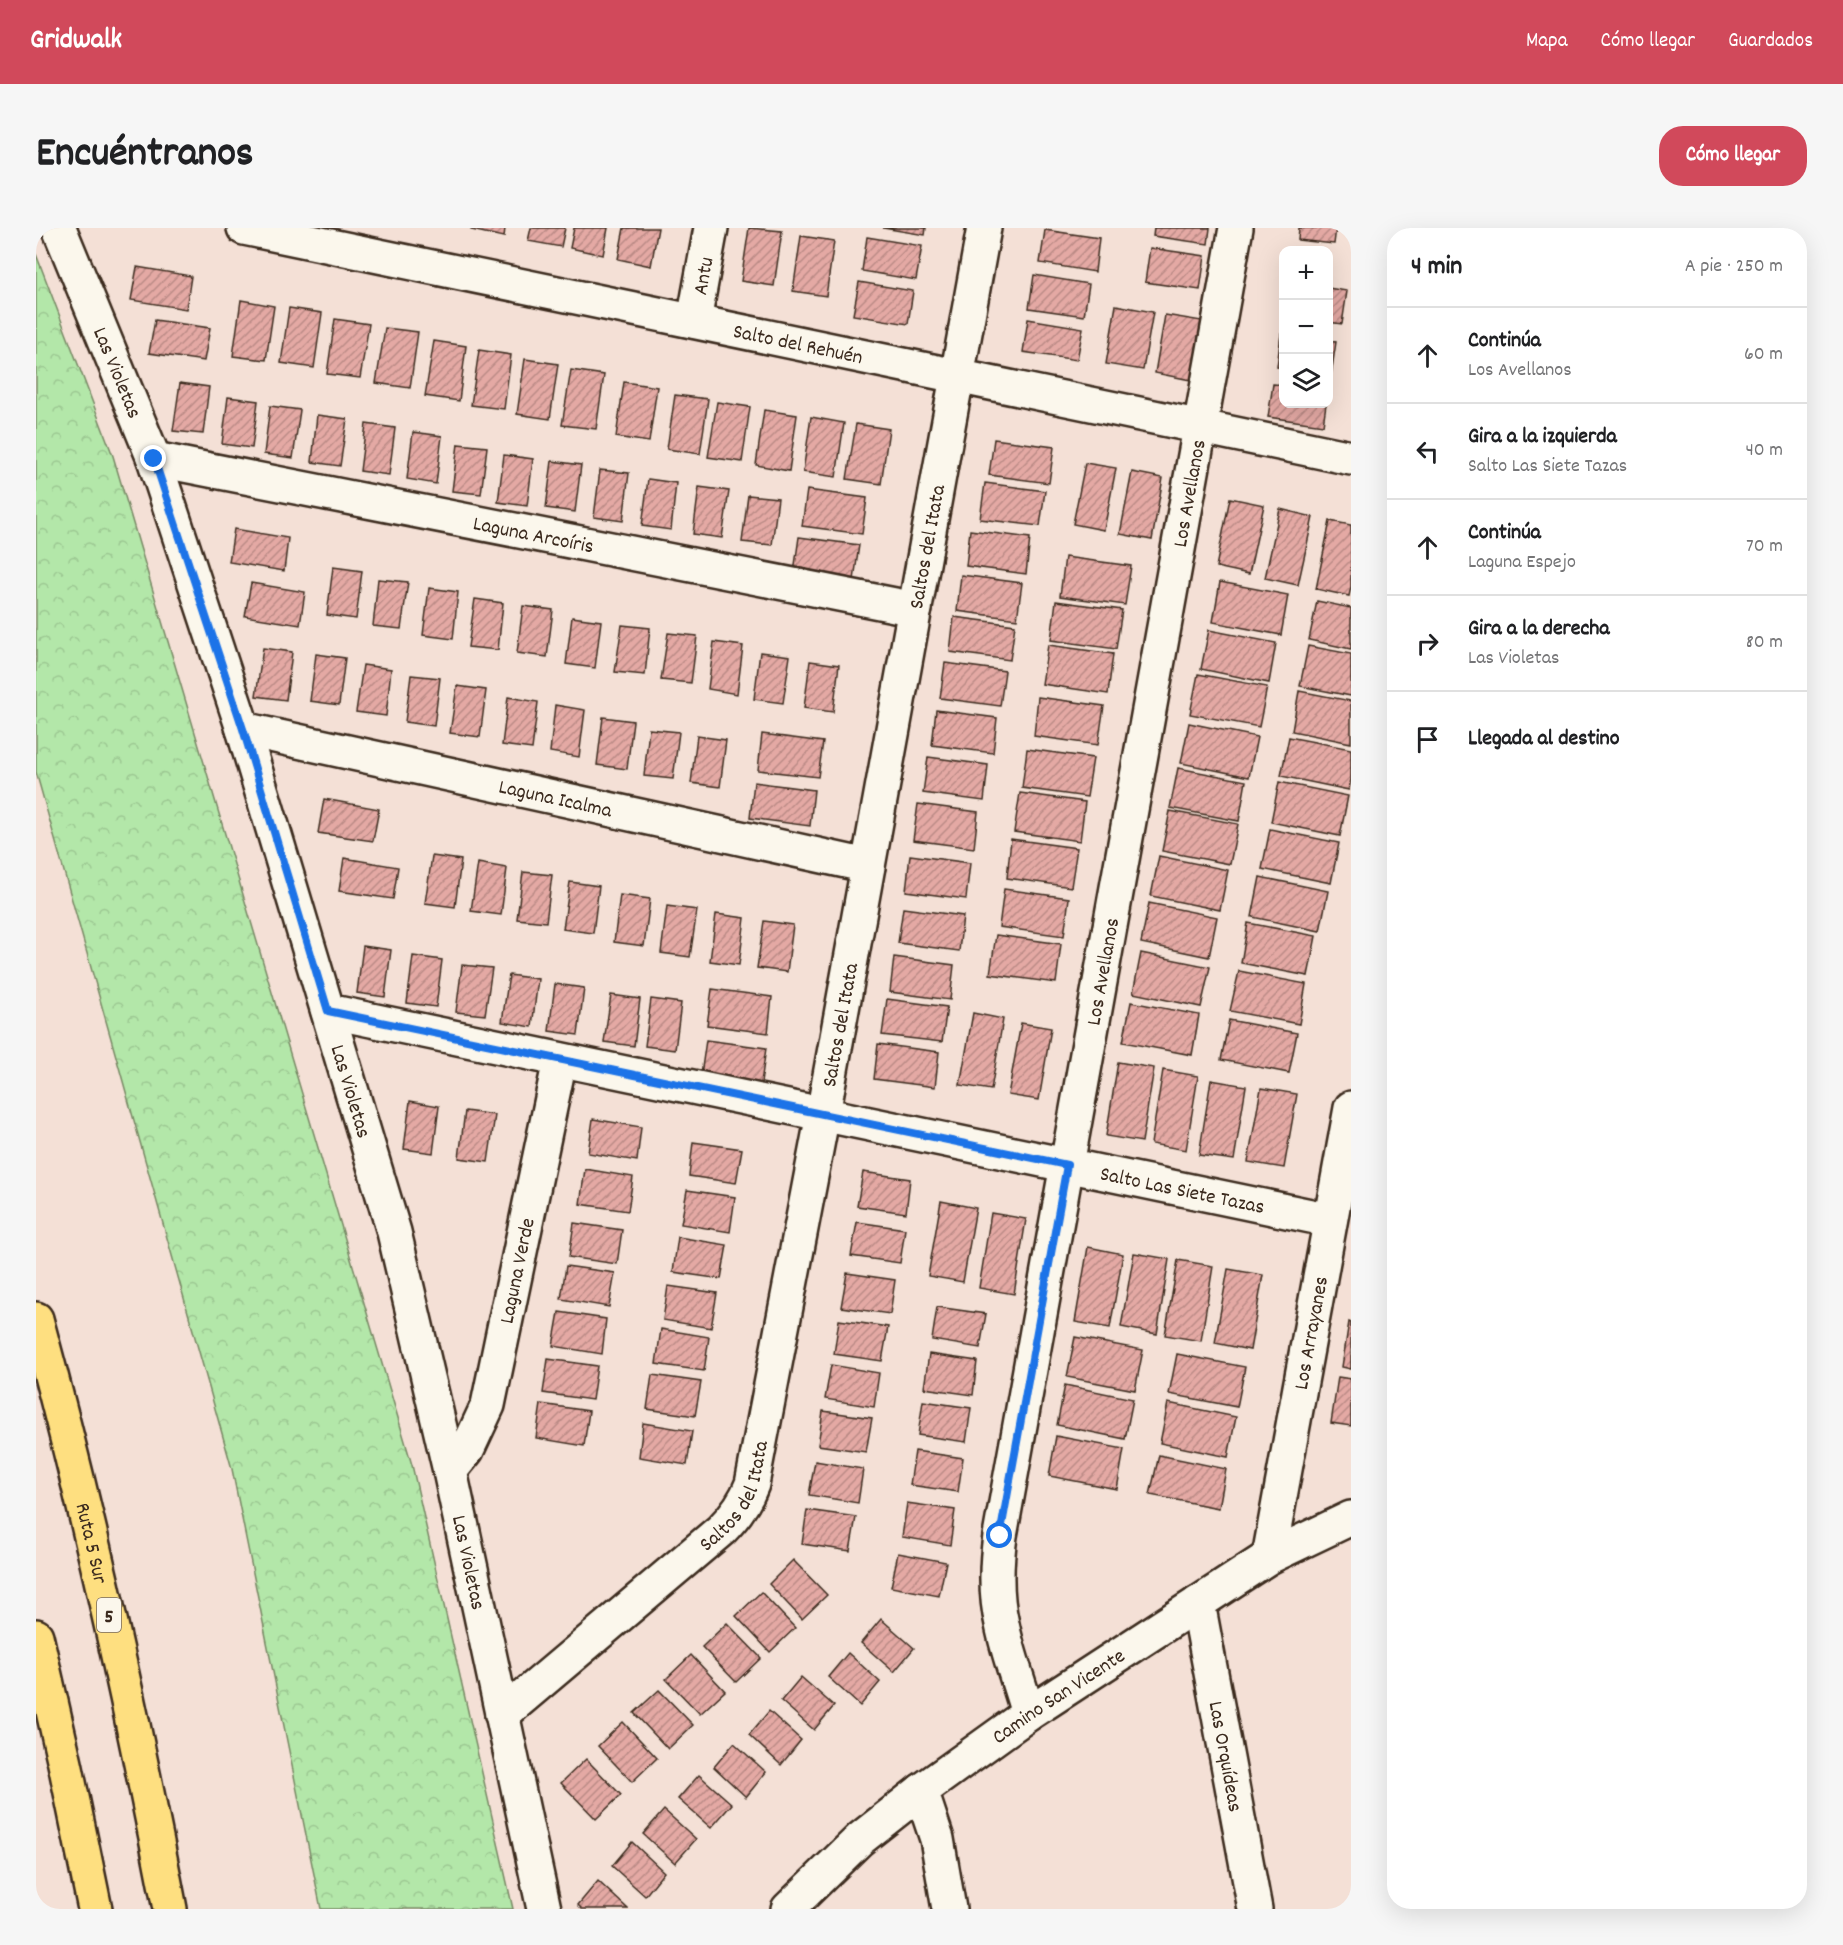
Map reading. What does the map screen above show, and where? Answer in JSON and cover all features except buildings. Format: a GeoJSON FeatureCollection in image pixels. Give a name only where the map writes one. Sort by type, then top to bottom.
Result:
{"type":"FeatureCollection","features":[{"type":"Feature","properties":{"kind":"highway","name":"Ruta 5 Sur"},"geometry":{"type":"LineString","coordinates":[[36,1319],[81,1496],[121,1670],[170,1909]]}},
{"type":"Feature","properties":{"kind":"highway"},"geometry":{"type":"LineString","coordinates":[[36,1636],[95,1909]]}},
{"type":"Feature","properties":{"kind":"street","name":"Las Violetas"},"geometry":{"type":"LineString","coordinates":[[59,228],[154,459],[243,729],[394,1232],[450,1471],[544,1909]]}},
{"type":"Feature","properties":{"kind":"street","name":"Salto del Rehuén"},"geometry":{"type":"LineString","coordinates":[[244,228],[1351,458]]}},
{"type":"Feature","properties":{"kind":"street","name":"Antu"},"geometry":{"type":"LineString","coordinates":[[693,321],[711,228]]}},
{"type":"Feature","properties":{"kind":"street","name":"Saltos del Itata"},"geometry":{"type":"LineString","coordinates":[[502,1715],[721,1530],[746,1500],[756,1467],[823,1114],[984,228]]}},
{"type":"Feature","properties":{"kind":"street","name":"Los Avellanos"},"geometry":{"type":"LineString","coordinates":[[1028,1714],[1002,1624],[997,1583],[997,1559],[1236,228]]}},
{"type":"Feature","properties":{"kind":"street","name":"Laguna Arcoíris"},"geometry":{"type":"LineString","coordinates":[[154,459],[915,609]]}},
{"type":"Feature","properties":{"kind":"street","name":"Laguna Icalma"},"geometry":{"type":"LineString","coordinates":[[243,729],[868,866]]}},
{"type":"Feature","properties":{"kind":"street","name":"Salto Las Siete Tazas"},"geometry":{"type":"LineString","coordinates":[[328,1011],[1330,1220]]}},
{"type":"Feature","properties":{"kind":"street","name":"Laguna Verde"},"geometry":{"type":"LineString","coordinates":[[450,1471],[467,1450],[488,1405],[560,1059]]}},
{"type":"Feature","properties":{"kind":"street","name":"Los Arrayanes"},"geometry":{"type":"LineString","coordinates":[[1269,1557],[1351,1108]]}},
{"type":"Feature","properties":{"kind":"street","name":"Camino San Vicente"},"geometry":{"type":"LineString","coordinates":[[788,1909],[860,1839],[921,1791],[1028,1714],[1269,1557],[1351,1518]]}},
{"type":"Feature","properties":{"kind":"street","name":"Las Orquídeas"},"geometry":{"type":"LineString","coordinates":[[1198,1603],[1255,1909]]}},
{"type":"Feature","properties":{"kind":"street"},"geometry":{"type":"LineString","coordinates":[[921,1791],[937,1839],[949,1909]]}},
{"type":"Feature","properties":{"kind":"green space"},"geometry":{"type":"Polygon","coordinates":[[[36,254],[113,456],[412,1465],[513,1909],[321,1909],[232,1469],[36,772],[36,254]]]}},
{"type":"Feature","properties":{"kind":"route"},"geometry":{"type":"LineString","coordinates":[[154,459],[243,729],[328,1011],[1067,1165],[1000,1536]]}}]}
